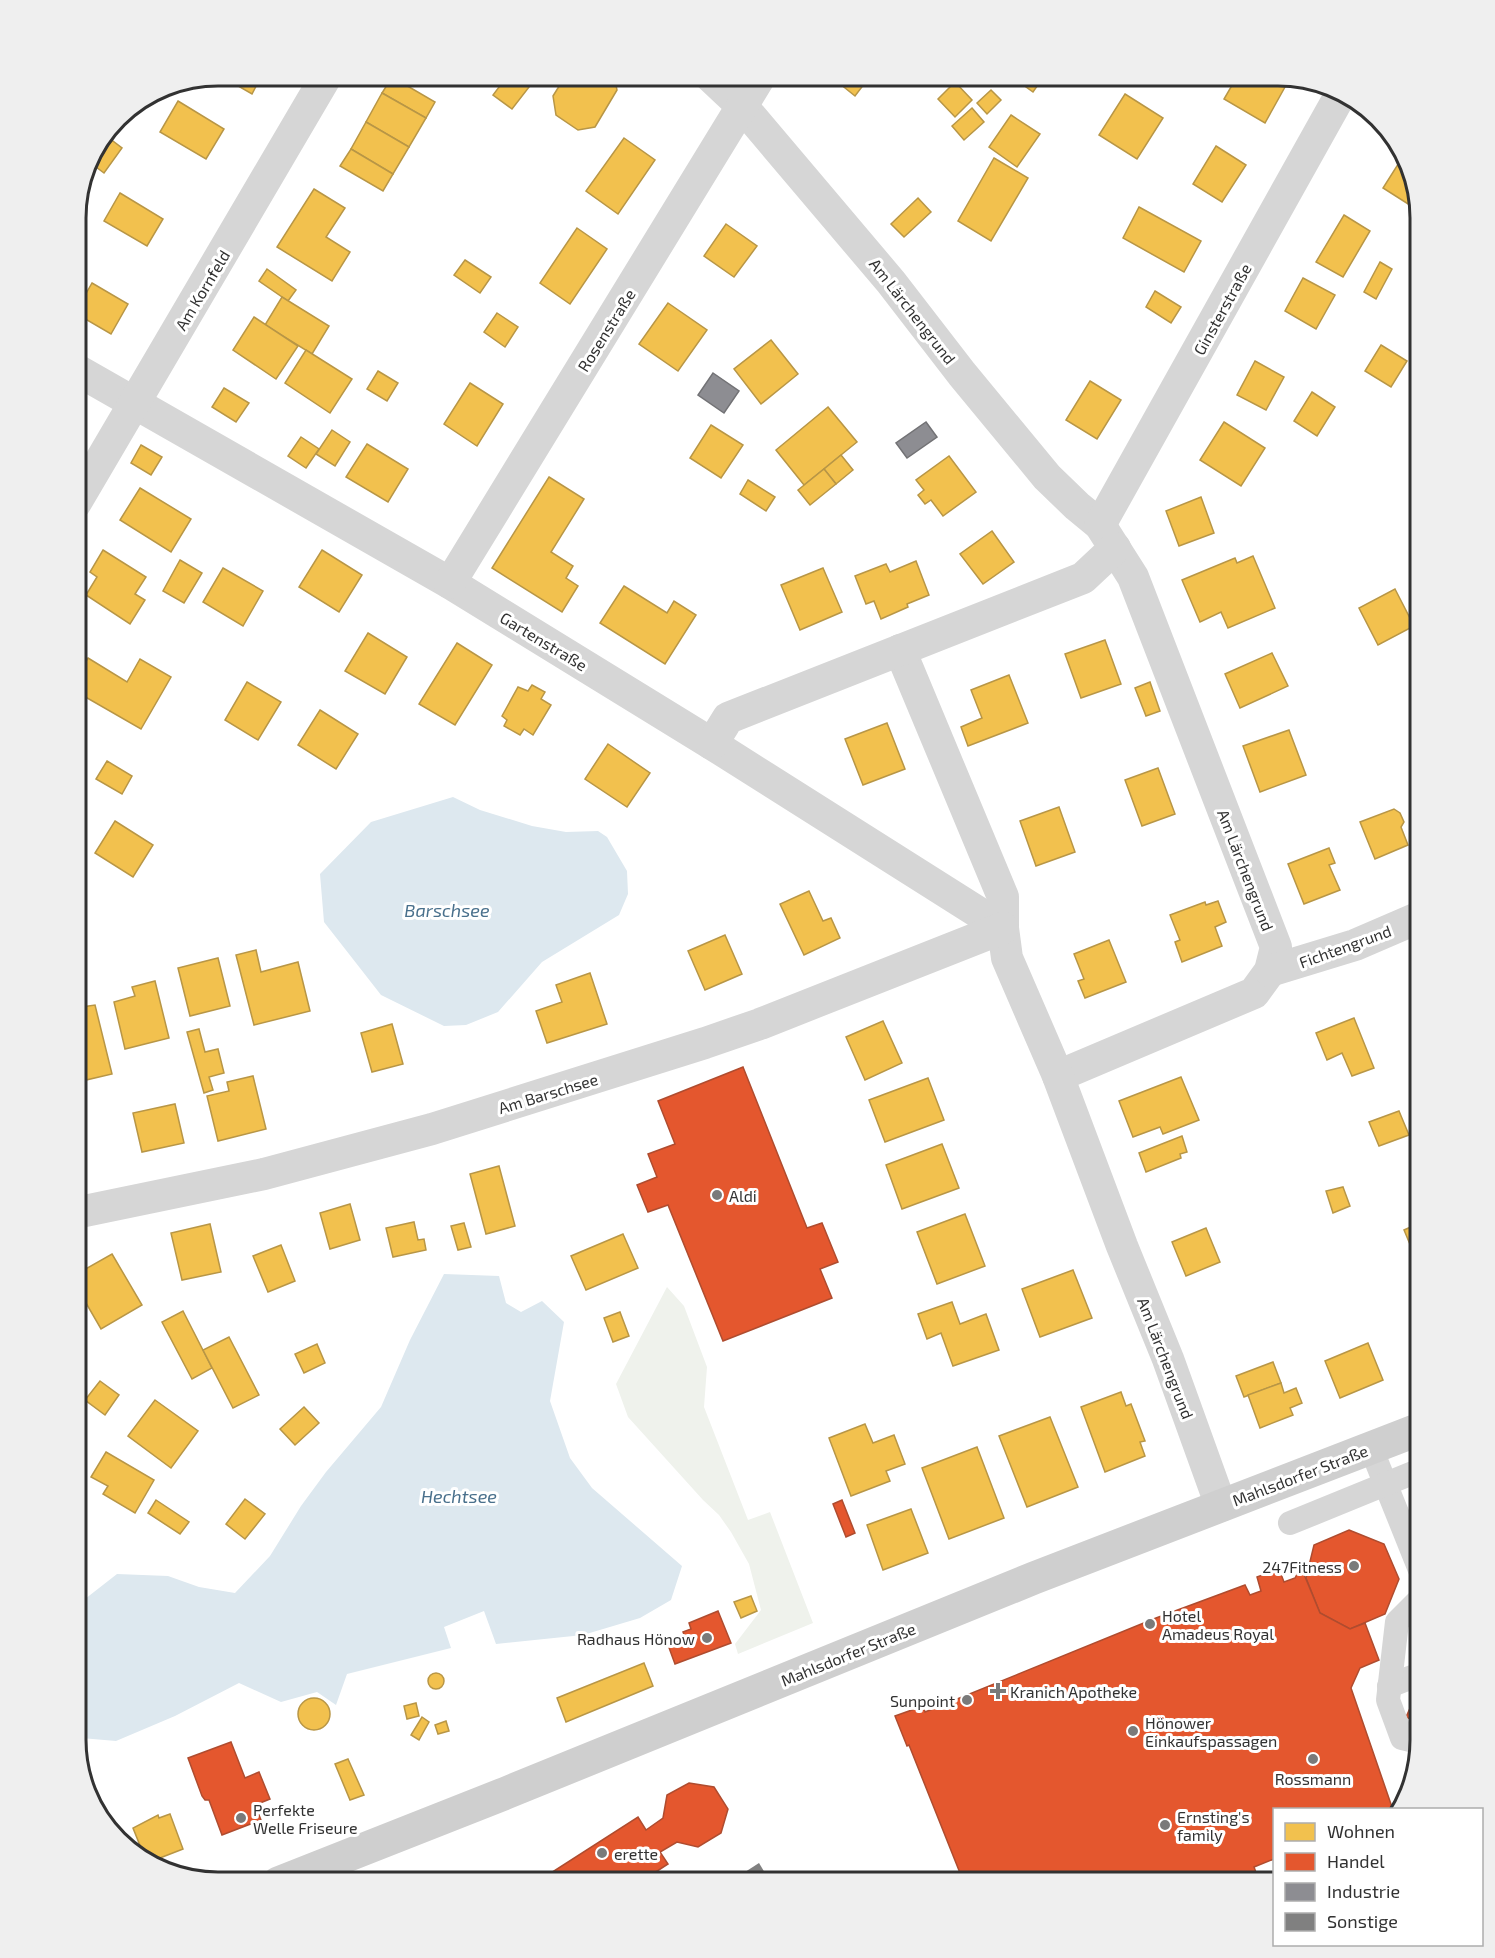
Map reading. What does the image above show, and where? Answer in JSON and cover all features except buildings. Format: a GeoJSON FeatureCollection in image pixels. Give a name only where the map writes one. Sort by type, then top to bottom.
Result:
{"type":"FeatureCollection","features":[{"type":"Feature","properties":{"kind":"main road","name":"Mahlsdorfer Straße"},"geometry":{"type":"LineString","coordinates":[[306,1872],[719,1707],[921,1623],[1410,1433]]}},
{"type":"Feature","properties":{"kind":"street","name":"Am Kornfeld"},"geometry":{"type":"LineString","coordinates":[[86,485],[321,86]]}},
{"type":"Feature","properties":{"kind":"street","name":"Am Lärchengrund"},"geometry":{"type":"LineString","coordinates":[[721,86],[742,106],[891,282],[962,374],[1047,477],[1108,536],[1133,577],[1276,947],[1270,971]]}},
{"type":"Feature","properties":{"kind":"street","name":"Rosenstraße"},"geometry":{"type":"LineString","coordinates":[[450,583],[715,154],[754,86]]}},
{"type":"Feature","properties":{"kind":"street","name":"Ginsterstraße"},"geometry":{"type":"LineString","coordinates":[[1108,536],[1338,100]]}},
{"type":"Feature","properties":{"kind":"street","name":"Gartenstraße"},"geometry":{"type":"LineString","coordinates":[[86,375],[450,583],[712,744],[1003,928]]}},
{"type":"Feature","properties":{"kind":"street"},"geometry":{"type":"LineString","coordinates":[[712,744],[728,718],[1083,578],[1108,536]]}},
{"type":"Feature","properties":{"kind":"street","name":"Am Lärchengrund"},"geometry":{"type":"LineString","coordinates":[[900,650],[1003,897],[1003,928],[1007,958],[1058,1076],[1122,1246],[1168,1359],[1221,1506]]}},
{"type":"Feature","properties":{"kind":"street","name":"Fichtengrund"},"geometry":{"type":"LineString","coordinates":[[1270,971],[1354,945],[1410,921]]}},
{"type":"Feature","properties":{"kind":"street","name":"Am Barschsee"},"geometry":{"type":"LineString","coordinates":[[85,1214],[264,1174],[454,1122],[716,1040],[1003,928]]}},
{"type":"Feature","properties":{"kind":"street"},"geometry":{"type":"LineString","coordinates":[[1058,1076],[1254,993],[1270,971]]}},
{"type":"Feature","properties":{"kind":"street"},"geometry":{"type":"LineString","coordinates":[[1371,1448],[1410,1545]]}},
{"type":"Feature","properties":{"kind":"street"},"geometry":{"type":"LineString","coordinates":[[1290,1523],[1410,1474]]}},
{"type":"Feature","properties":{"kind":"street"},"geometry":{"type":"LineString","coordinates":[[1410,1609],[1397,1622],[1388,1700],[1402,1738],[1410,1740]]}},
{"type":"Feature","properties":{"kind":"street"},"geometry":{"type":"LineString","coordinates":[[1389,1686],[1410,1678]]}},
{"type":"Feature","properties":{"kind":"shaded area"},"geometry":{"type":"Polygon","coordinates":[[[667,1287],[684,1306],[707,1367],[704,1407],[748,1520],[770,1512],[813,1623],[738,1654],[735,1644],[761,1610],[749,1564],[719,1515],[628,1417],[616,1384],[667,1287]]]}},
{"type":"Feature","properties":{"kind":"water","name":"Barschsee"},"geometry":{"type":"Polygon","coordinates":[[[453,797],[480,810],[532,826],[566,832],[598,831],[607,837],[627,871],[628,894],[619,915],[542,962],[498,1012],[466,1025],[444,1026],[381,995],[324,922],[320,874],[371,822],[453,797]]]}},
{"type":"Feature","properties":{"kind":"water","name":"Hechtsee"},"geometry":{"type":"Polygon","coordinates":[[[444,1274],[499,1276],[506,1303],[521,1312],[542,1301],[564,1322],[550,1401],[570,1458],[592,1488],[682,1566],[671,1600],[640,1618],[583,1635],[496,1644],[484,1611],[444,1627],[451,1648],[347,1674],[336,1705],[317,1692],[281,1702],[239,1683],[175,1716],[116,1741],[85,1738],[85,1599],[117,1574],[168,1576],[199,1587],[235,1593],[270,1556],[301,1506],[326,1472],[381,1407],[410,1340],[444,1274]]]}},
{"type":"Feature","properties":{"kind":"place","name":"Aldi"},"geometry":{"type":"Point","coordinates":[717,1195]}},
{"type":"Feature","properties":{"kind":"place","name":"247Fitness"},"geometry":{"type":"Point","coordinates":[1354,1566]}},
{"type":"Feature","properties":{"kind":"place","name":"Hotel Amadeus Royal"},"geometry":{"type":"Point","coordinates":[1150,1624]}},
{"type":"Feature","properties":{"kind":"place","name":"Radhaus Hönow"},"geometry":{"type":"Point","coordinates":[707,1638]}},
{"type":"Feature","properties":{"kind":"place","name":"Kranich Apotheke"},"geometry":{"type":"Point","coordinates":[998,1691]}},
{"type":"Feature","properties":{"kind":"place","name":"Sunpoint"},"geometry":{"type":"Point","coordinates":[967,1700]}},
{"type":"Feature","properties":{"kind":"place","name":"Hönower Einkaufspassagen"},"geometry":{"type":"Point","coordinates":[1133,1731]}},
{"type":"Feature","properties":{"kind":"place","name":"Rossmann"},"geometry":{"type":"Point","coordinates":[1313,1759]}},
{"type":"Feature","properties":{"kind":"place","name":"Perfekte Welle Friseure"},"geometry":{"type":"Point","coordinates":[241,1818]}},
{"type":"Feature","properties":{"kind":"place","name":"Ernsting's family"},"geometry":{"type":"Point","coordinates":[1165,1825]}},
{"type":"Feature","properties":{"kind":"place","name":"erette"},"geometry":{"type":"Point","coordinates":[602,1853]}}]}
